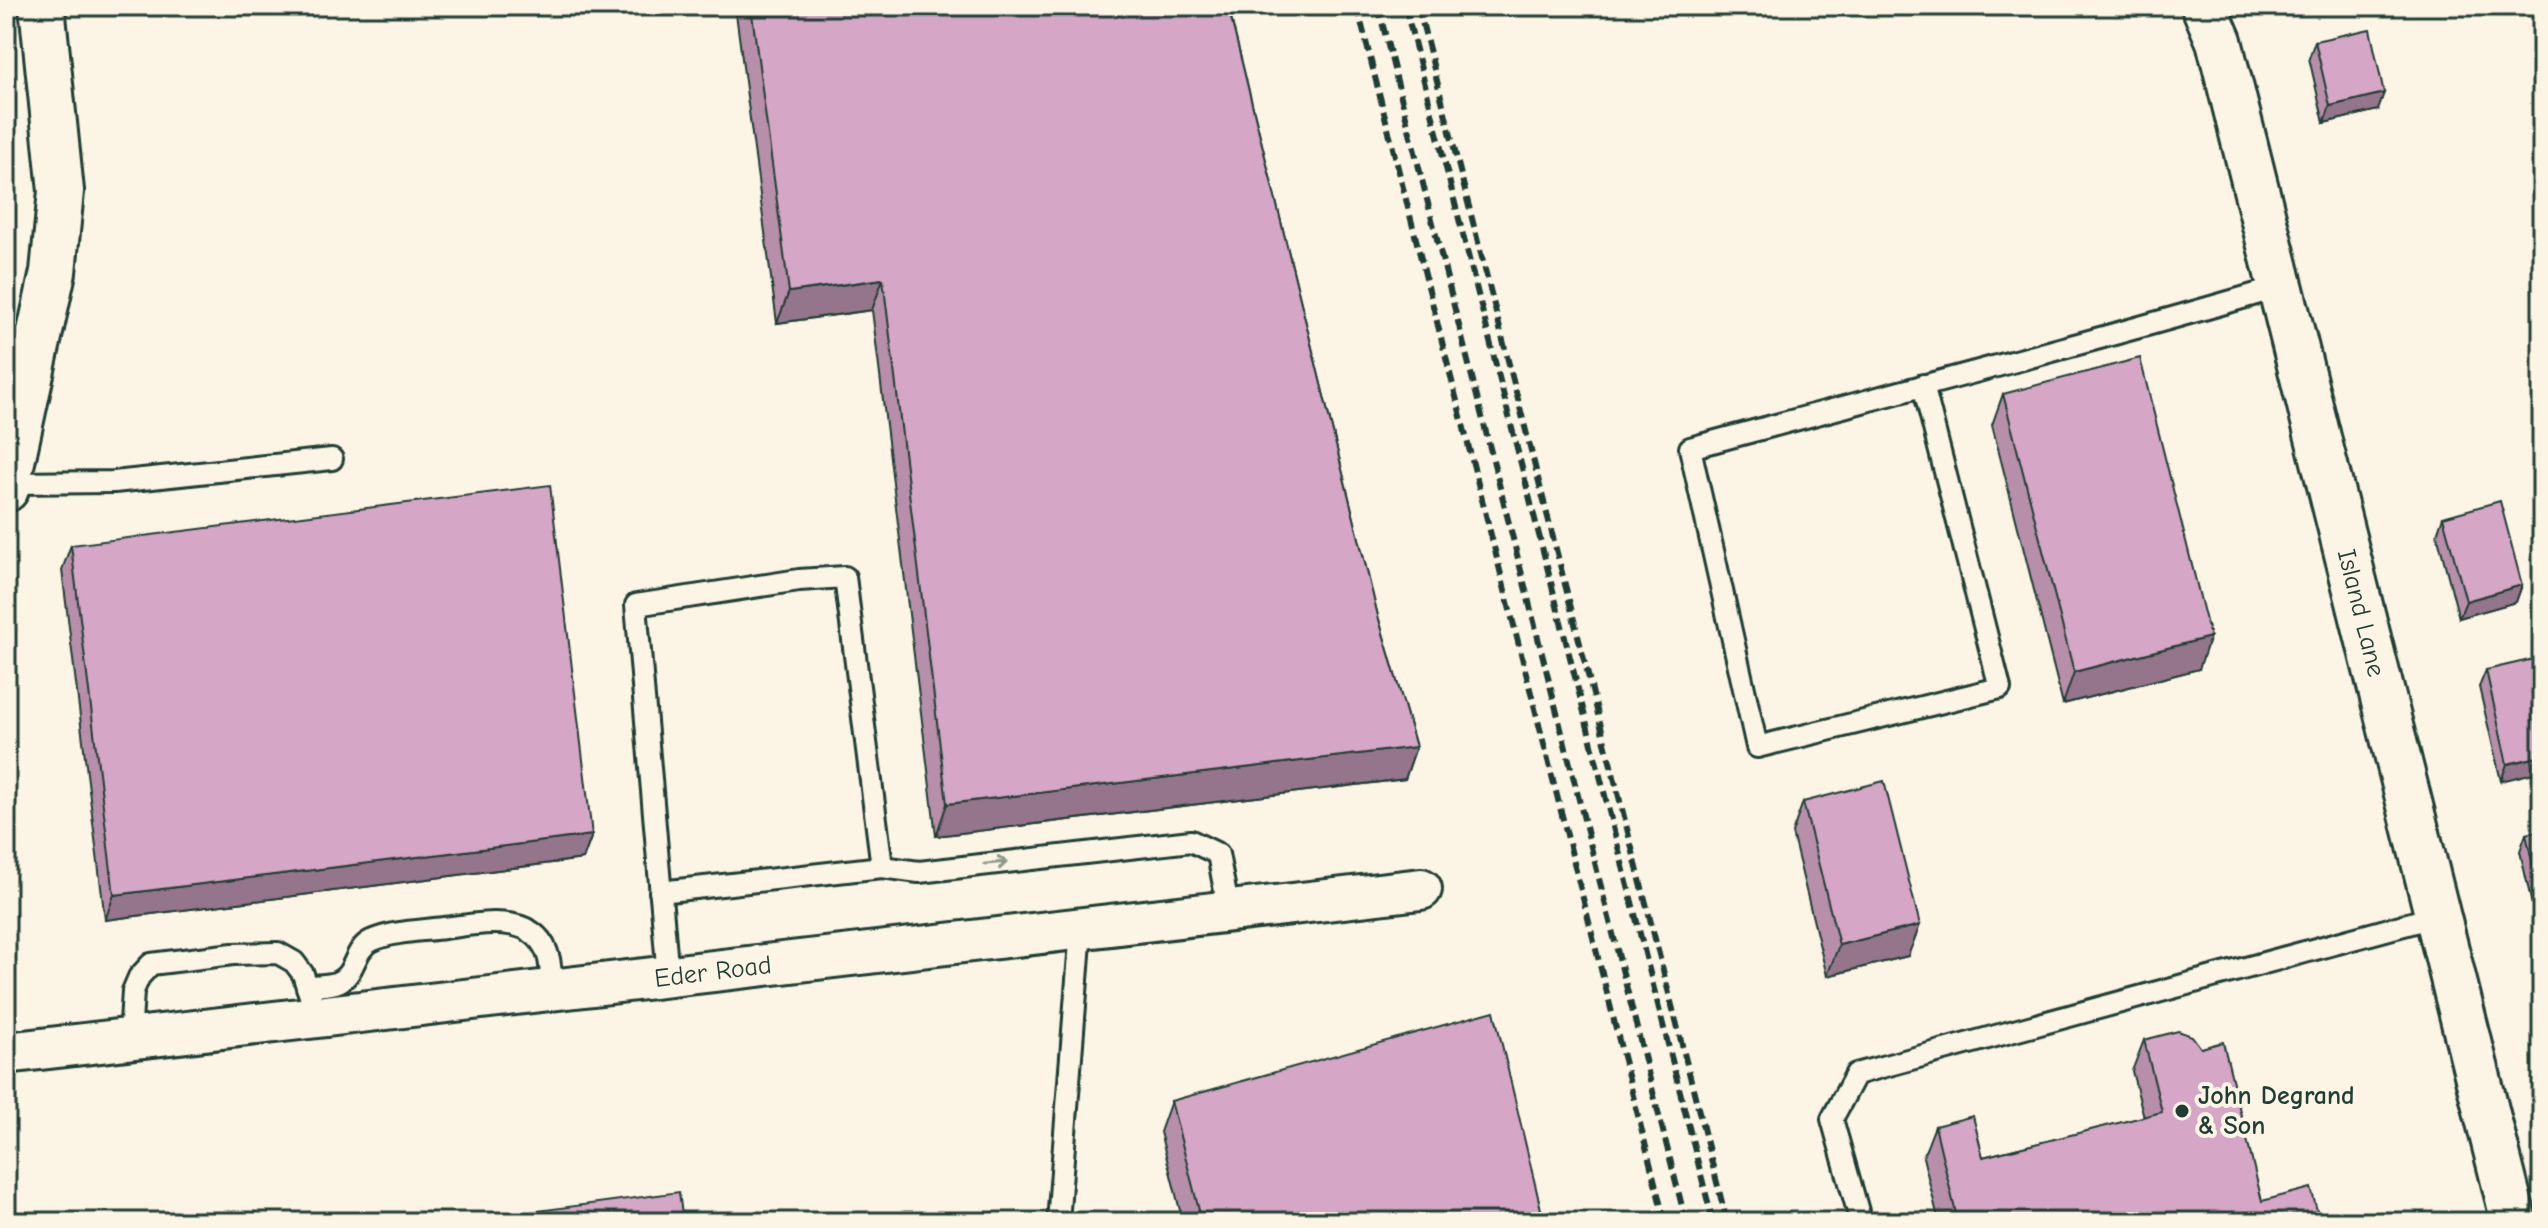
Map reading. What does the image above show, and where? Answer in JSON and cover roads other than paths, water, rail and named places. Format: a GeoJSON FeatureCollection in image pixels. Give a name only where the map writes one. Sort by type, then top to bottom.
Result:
{"type":"FeatureCollection","features":[{"type":"Feature","properties":{"kind":"street"},"geometry":{"type":"LineString","coordinates":[[7,486],[53,272],[61,191],[42,6]]}},
{"type":"Feature","properties":{"kind":"street","name":"Island Lane"},"geometry":{"type":"LineString","coordinates":[[2204,6],[2219,41],[2514,1222]]}},
{"type":"Feature","properties":{"kind":"street","name":"Eder Road"},"geometry":{"type":"LineString","coordinates":[[6,1053],[130,1039],[312,1002],[553,990],[1421,889]]}},
{"type":"Feature","properties":{"kind":"lane"},"geometry":{"type":"LineString","coordinates":[[1923,385],[2000,688],[1757,747],[1690,448],[2280,287]]}},
{"type":"Feature","properties":{"kind":"lane"},"geometry":{"type":"LineString","coordinates":[[7,486],[114,482],[332,459]]}},
{"type":"Feature","properties":{"kind":"lane"},"geometry":{"type":"LineString","coordinates":[[668,977],[636,605],[799,580],[845,577],[882,867]]}},
{"type":"Feature","properties":{"kind":"lane"},"geometry":{"type":"LineString","coordinates":[[660,892],[882,867],[919,872],[1191,841],[1218,854],[1229,912]]}},
{"type":"Feature","properties":{"kind":"lane"},"geometry":{"type":"LineString","coordinates":[[1861,1222],[1832,1119],[1856,1074],[2437,916]]}},
{"type":"Feature","properties":{"kind":"lane"},"geometry":{"type":"LineString","coordinates":[[130,1039],[133,991],[139,977],[151,964],[233,954],[278,953],[294,962],[303,974],[312,1002],[349,972],[359,948],[374,940],[502,921],[525,928],[543,944],[553,990]]}},
{"type":"Feature","properties":{"kind":"lane"},"geometry":{"type":"LineString","coordinates":[[1058,1222],[1081,929]]}},
{"type":"Feature","properties":{"kind":"railway"},"geometry":{"type":"LineString","coordinates":[[1357,6],[1665,1222]]}},
{"type":"Feature","properties":{"kind":"railway"},"geometry":{"type":"LineString","coordinates":[[1378,6],[1686,1222]]}},
{"type":"Feature","properties":{"kind":"railway"},"geometry":{"type":"LineString","coordinates":[[1405,6],[1713,1222]]}},
{"type":"Feature","properties":{"kind":"railway"},"geometry":{"type":"LineString","coordinates":[[1418,6],[1727,1222]]}},
{"type":"Feature","properties":{"kind":"place","name":"John Degrand & Son"},"geometry":{"type":"Point","coordinates":[2182,1111]}}]}
